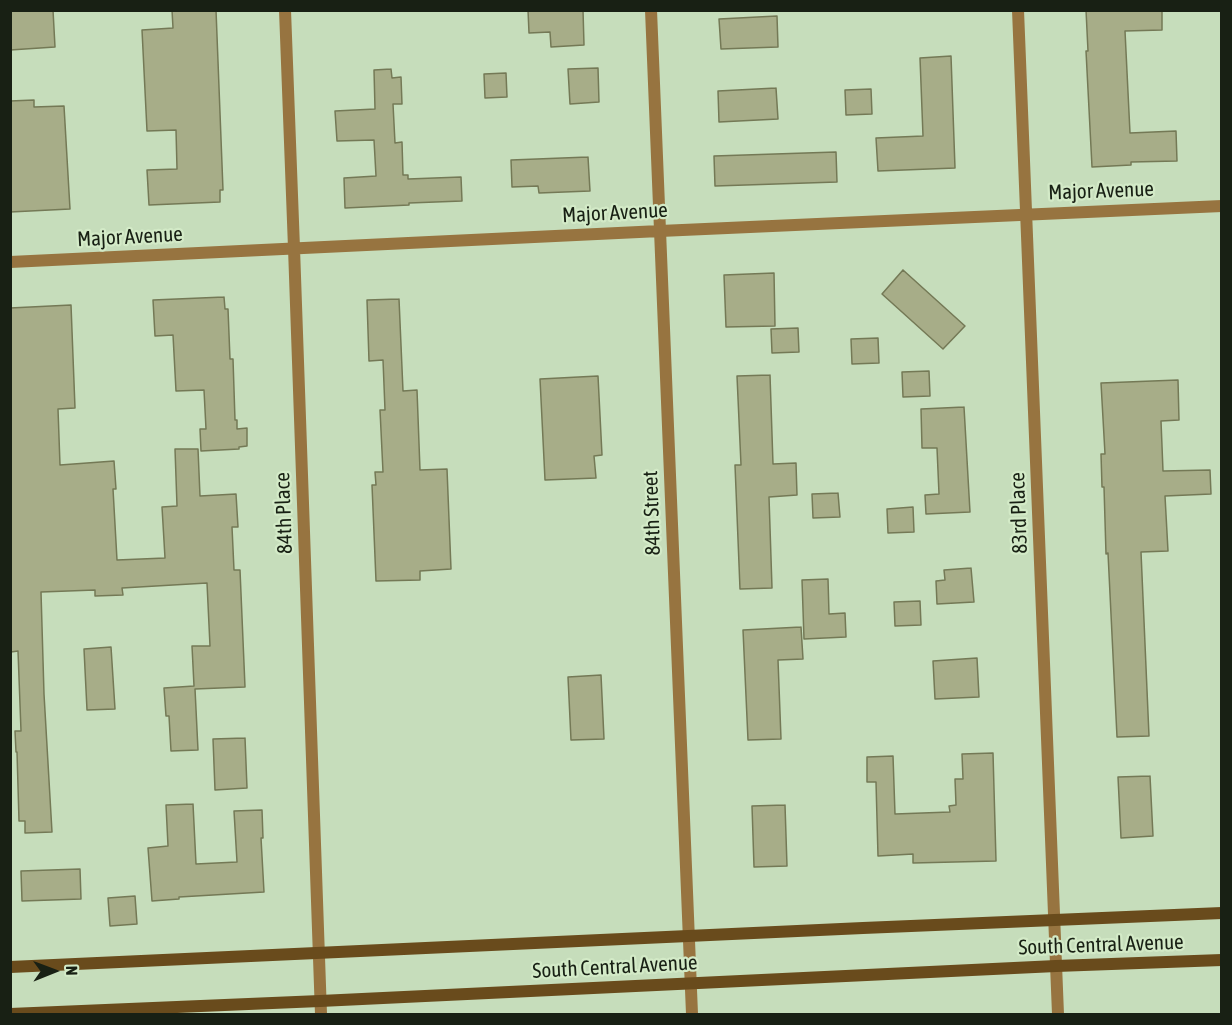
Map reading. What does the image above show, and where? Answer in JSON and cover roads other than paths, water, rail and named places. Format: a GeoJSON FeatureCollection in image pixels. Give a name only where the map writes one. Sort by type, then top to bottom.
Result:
{"type":"FeatureCollection","features":[{"type":"Feature","properties":{"kind":"street","name":"84th Place"},"geometry":{"type":"LineString","coordinates":[[285,10],[321,1014]]}},
{"type":"Feature","properties":{"kind":"street","name":"84th Street"},"geometry":{"type":"LineString","coordinates":[[651,10],[692,1014]]}},
{"type":"Feature","properties":{"kind":"street","name":"83rd Place"},"geometry":{"type":"LineString","coordinates":[[1018,10],[1058,1014]]}},
{"type":"Feature","properties":{"kind":"street","name":"Major Avenue"},"geometry":{"type":"LineString","coordinates":[[10,262],[1221,206]]}},
{"type":"Feature","properties":{"kind":"street","name":"South Central Avenue"},"geometry":{"type":"LineString","coordinates":[[10,967],[1221,913]]}},
{"type":"Feature","properties":{"kind":"street","name":"South Central Avenue"},"geometry":{"type":"LineString","coordinates":[[10,1014],[1221,960]]}}]}
